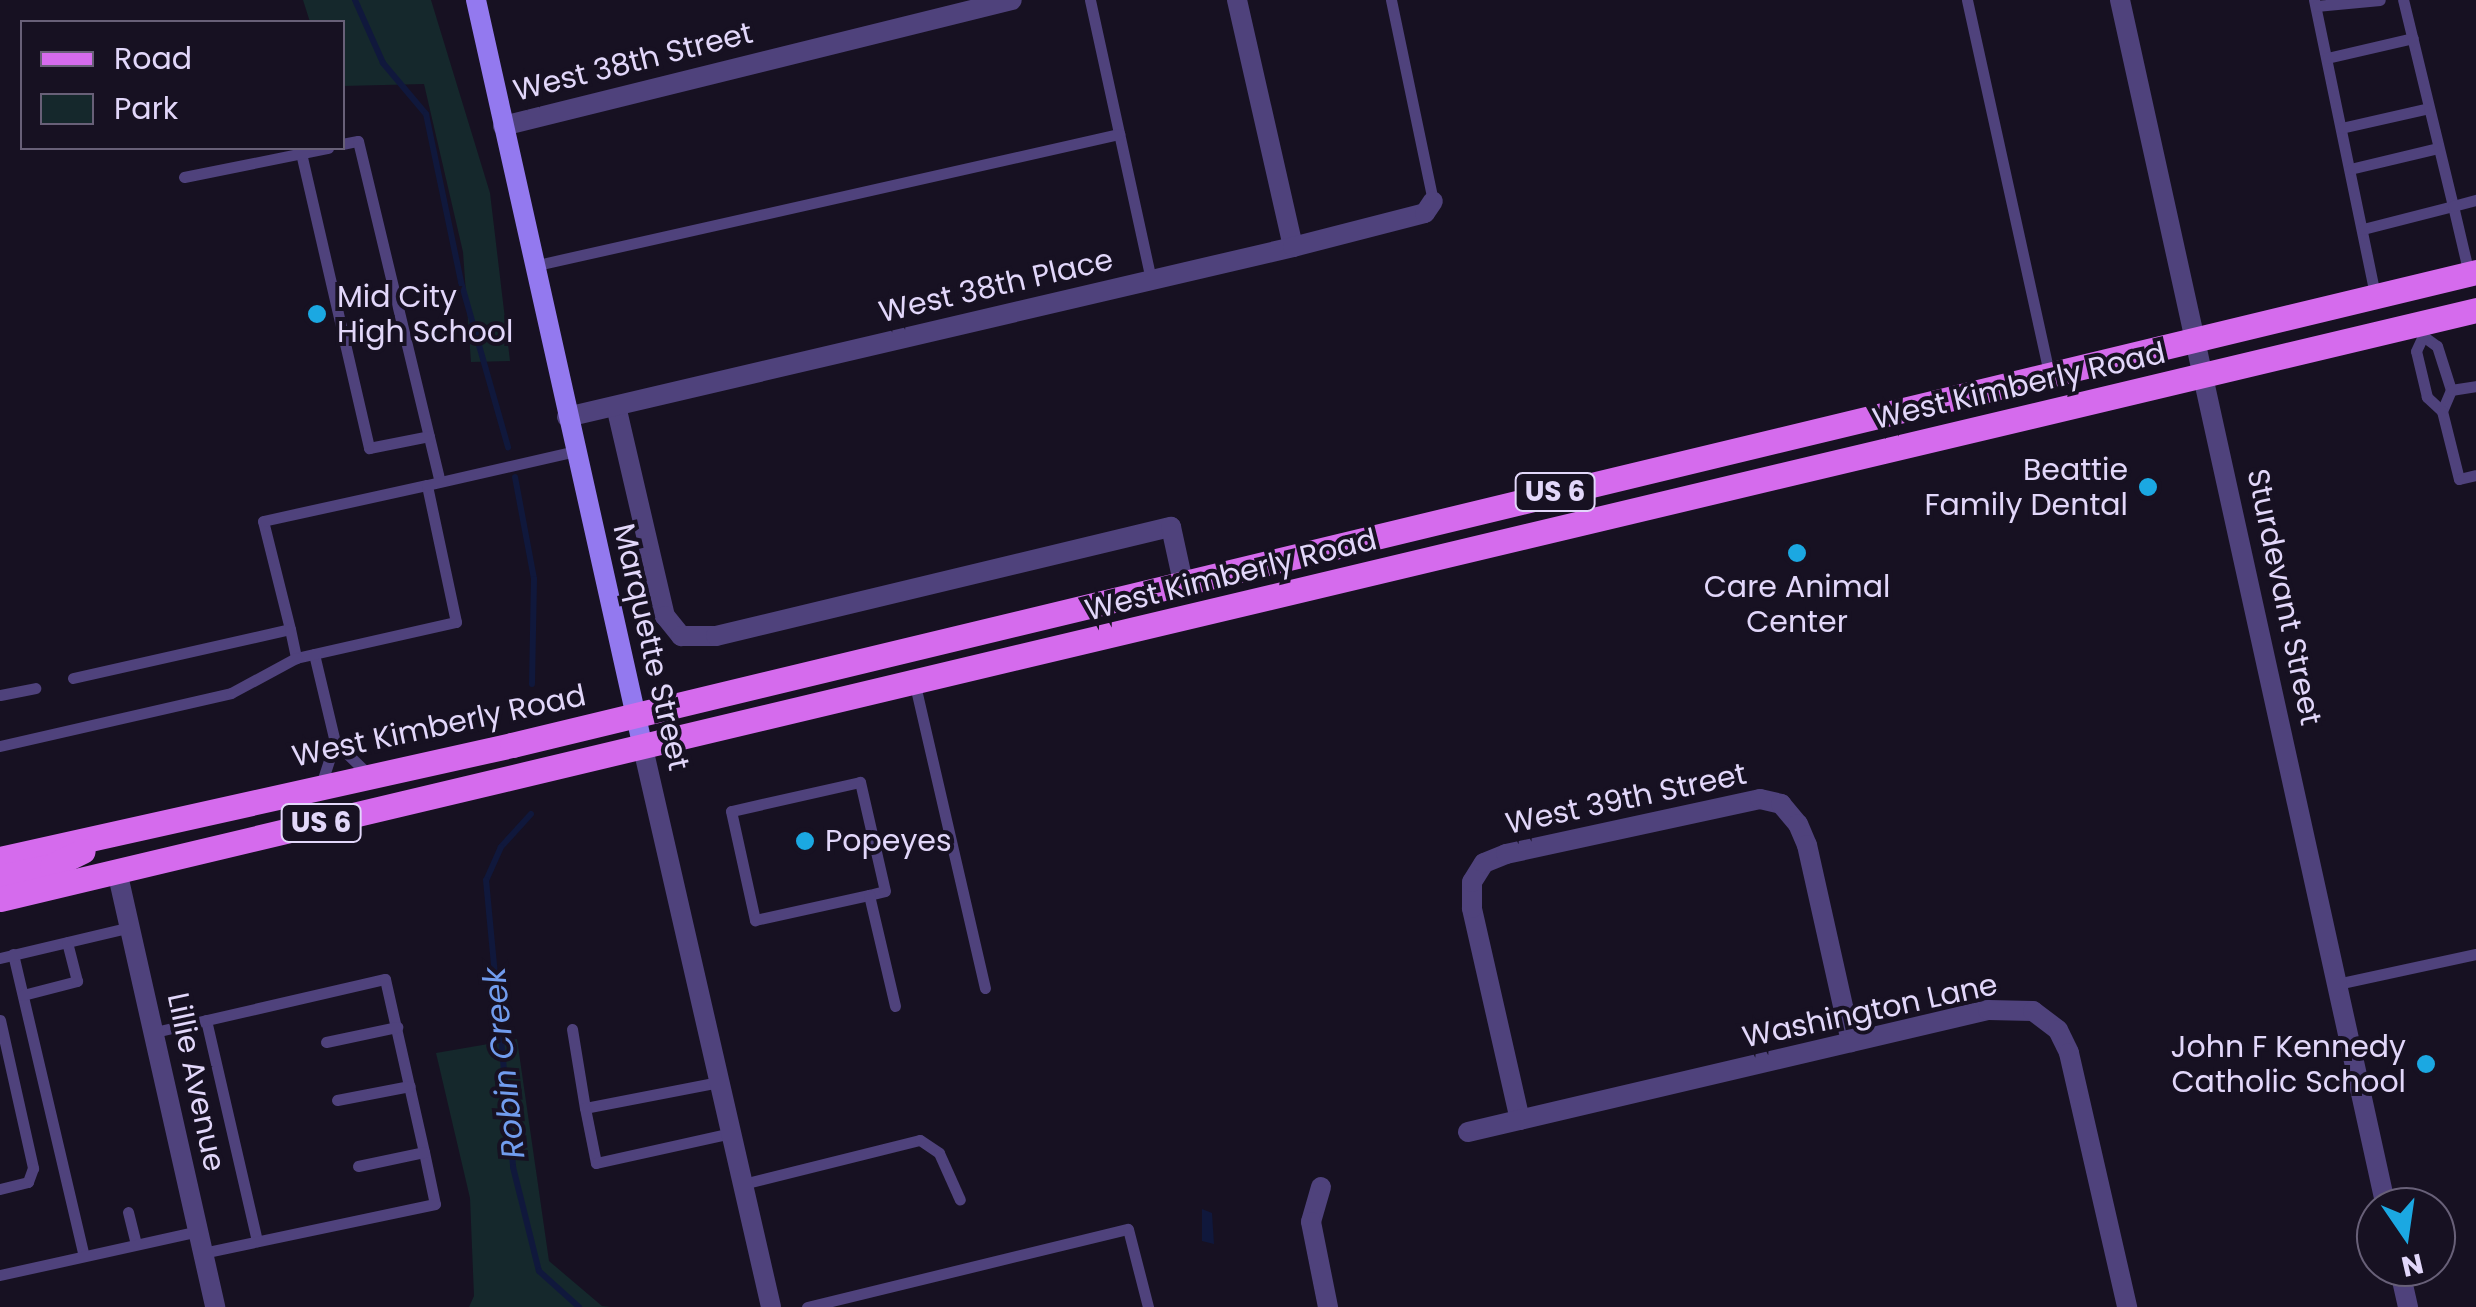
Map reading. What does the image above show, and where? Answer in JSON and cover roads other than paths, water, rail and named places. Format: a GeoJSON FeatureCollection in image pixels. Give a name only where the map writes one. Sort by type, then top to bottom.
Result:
{"type":"FeatureCollection","features":[{"type":"Feature","properties":{"kind":"main road","name":"Marquette Street"},"geometry":{"type":"LineString","coordinates":[[476,0],[643,748]]}},
{"type":"Feature","properties":{"kind":"main road","name":"West Kimberly Road"},"geometry":{"type":"LineString","coordinates":[[0,859],[635,715],[2472,273]]}},
{"type":"Feature","properties":{"kind":"main road","name":"West Kimberly Road"},"geometry":{"type":"LineString","coordinates":[[0,899],[915,685],[2205,375],[2421,330],[2476,310]]}},
{"type":"Feature","properties":{"kind":"main road"},"geometry":{"type":"LineString","coordinates":[[0,877],[52,866],[108,834]]}},
{"type":"Feature","properties":{"kind":"street","name":"West 38th Street"},"geometry":{"type":"LineString","coordinates":[[503,126],[1012,0]]}},
{"type":"Feature","properties":{"kind":"street"},"geometry":{"type":"LineString","coordinates":[[1238,0],[1292,247]]}},
{"type":"Feature","properties":{"kind":"street","name":"Sturdevant Street"},"geometry":{"type":"LineString","coordinates":[[2120,0],[2382,1187]]}},
{"type":"Feature","properties":{"kind":"street","name":"West 38th Place"},"geometry":{"type":"LineString","coordinates":[[567,417],[1292,247],[1426,213],[1433,201]]}},
{"type":"Feature","properties":{"kind":"street","name":"Marquette Street"},"geometry":{"type":"LineString","coordinates":[[616,406],[664,616],[681,636]]}},
{"type":"Feature","properties":{"kind":"street","name":"West Kimberly Road"},"geometry":{"type":"LineString","coordinates":[[681,636],[716,636],[1170,527],[1183,582]]}},
{"type":"Feature","properties":{"kind":"street","name":"Marquette Street"},"geometry":{"type":"LineString","coordinates":[[643,748],[770,1307]]}},
{"type":"Feature","properties":{"kind":"street","name":"West 39th Street"},"geometry":{"type":"LineString","coordinates":[[1520,1120],[1472,908],[1472,882],[1484,863],[1506,854],[1760,798],[1781,804],[1807,845],[1850,1042]]}},
{"type":"Feature","properties":{"kind":"street","name":"Lillie Avenue"},"geometry":{"type":"LineString","coordinates":[[117,871],[215,1307]]}},
{"type":"Feature","properties":{"kind":"street","name":"Washington Lane"},"geometry":{"type":"LineString","coordinates":[[1468,1132],[1988,1010],[2033,1011],[2058,1030],[2069,1053],[2127,1307]]}},
{"type":"Feature","properties":{"kind":"street"},"geometry":{"type":"LineString","coordinates":[[1321,1187],[1310,1222],[1328,1307]]}},
{"type":"Feature","properties":{"kind":"lane"},"geometry":{"type":"LineString","coordinates":[[1090,0],[1152,280]]}},
{"type":"Feature","properties":{"kind":"lane"},"geometry":{"type":"LineString","coordinates":[[1391,0],[1433,201]]}},
{"type":"Feature","properties":{"kind":"lane"},"geometry":{"type":"LineString","coordinates":[[1967,0],[2049,372]]}},
{"type":"Feature","properties":{"kind":"lane"},"geometry":{"type":"LineString","coordinates":[[2375,296],[2315,3],[2380,0]]}},
{"type":"Feature","properties":{"kind":"lane"},"geometry":{"type":"LineString","coordinates":[[2402,0],[2472,273]]}},
{"type":"Feature","properties":{"kind":"lane"},"geometry":{"type":"LineString","coordinates":[[2326,58],[2412,38]]}},
{"type":"Feature","properties":{"kind":"lane"},"geometry":{"type":"LineString","coordinates":[[2341,128],[2430,108]]}},
{"type":"Feature","properties":{"kind":"lane"},"geometry":{"type":"LineString","coordinates":[[534,266],[1119,134]]}},
{"type":"Feature","properties":{"kind":"lane"},"geometry":{"type":"LineString","coordinates":[[0,746],[231,693],[296,658],[456,622],[428,436],[358,141],[345,143]]}},
{"type":"Feature","properties":{"kind":"lane"},"geometry":{"type":"LineString","coordinates":[[2350,168],[2438,148]]}},
{"type":"Feature","properties":{"kind":"lane"},"geometry":{"type":"LineString","coordinates":[[184,178],[317,150]]}},
{"type":"Feature","properties":{"kind":"lane"},"geometry":{"type":"LineString","coordinates":[[301,153],[369,448],[428,436]]}},
{"type":"Feature","properties":{"kind":"lane"},"geometry":{"type":"LineString","coordinates":[[2363,228],[2476,200]]}},
{"type":"Feature","properties":{"kind":"lane"},"geometry":{"type":"LineString","coordinates":[[2421,330],[2437,346],[2451,390],[2442,411]]}},
{"type":"Feature","properties":{"kind":"lane"},"geometry":{"type":"LineString","coordinates":[[2421,330],[2416,351],[2427,397],[2442,411],[2459,479],[2476,475]]}},
{"type":"Feature","properties":{"kind":"lane"},"geometry":{"type":"LineString","coordinates":[[2451,390],[2476,386]]}},
{"type":"Feature","properties":{"kind":"lane"},"geometry":{"type":"LineString","coordinates":[[296,658],[264,521],[575,451]]}},
{"type":"Feature","properties":{"kind":"lane"},"geometry":{"type":"LineString","coordinates":[[73,678],[290,630]]}},
{"type":"Feature","properties":{"kind":"lane"},"geometry":{"type":"LineString","coordinates":[[314,654],[335,742],[321,785]]}},
{"type":"Feature","properties":{"kind":"lane"},"geometry":{"type":"LineString","coordinates":[[915,685],[985,988]]}},
{"type":"Feature","properties":{"kind":"lane"},"geometry":{"type":"LineString","coordinates":[[0,695],[35,688]]}},
{"type":"Feature","properties":{"kind":"lane"},"geometry":{"type":"LineString","coordinates":[[335,742],[369,775]]}},
{"type":"Feature","properties":{"kind":"lane"},"geometry":{"type":"LineString","coordinates":[[860,782],[885,891],[869,894],[755,920],[730,812],[860,782]]}},
{"type":"Feature","properties":{"kind":"lane"},"geometry":{"type":"LineString","coordinates":[[869,894],[895,1006]]}},
{"type":"Feature","properties":{"kind":"lane"},"geometry":{"type":"LineString","coordinates":[[84,1256],[23,994],[6,956],[130,927]]}},
{"type":"Feature","properties":{"kind":"lane"},"geometry":{"type":"LineString","coordinates":[[67,942],[80,996]]}},
{"type":"Feature","properties":{"kind":"lane"},"geometry":{"type":"LineString","coordinates":[[2337,984],[2476,954]]}},
{"type":"Feature","properties":{"kind":"lane"},"geometry":{"type":"LineString","coordinates":[[155,1032],[385,980],[410,1086],[435,1204],[202,1253]]}},
{"type":"Feature","properties":{"kind":"lane"},"geometry":{"type":"LineString","coordinates":[[23,994],[77,982]]}},
{"type":"Feature","properties":{"kind":"lane"},"geometry":{"type":"LineString","coordinates":[[0,1020],[33,1168],[28,1182],[0,1188]]}},
{"type":"Feature","properties":{"kind":"lane"},"geometry":{"type":"LineString","coordinates":[[206,1020],[257,1241]]}},
{"type":"Feature","properties":{"kind":"lane"},"geometry":{"type":"LineString","coordinates":[[326,1042],[397,1027]]}},
{"type":"Feature","properties":{"kind":"lane"},"geometry":{"type":"LineString","coordinates":[[572,1029],[596,1163],[731,1133]]}},
{"type":"Feature","properties":{"kind":"lane"},"geometry":{"type":"LineString","coordinates":[[585,1108],[719,1082]]}},
{"type":"Feature","properties":{"kind":"lane"},"geometry":{"type":"LineString","coordinates":[[337,1100],[410,1086]]}},
{"type":"Feature","properties":{"kind":"lane"},"geometry":{"type":"LineString","coordinates":[[742,1184],[920,1140],[940,1153],[960,1200]]}},
{"type":"Feature","properties":{"kind":"lane"},"geometry":{"type":"LineString","coordinates":[[358,1166],[424,1152]]}},
{"type":"Feature","properties":{"kind":"lane"},"geometry":{"type":"LineString","coordinates":[[128,1212],[136,1243]]}},
{"type":"Feature","properties":{"kind":"lane"},"geometry":{"type":"LineString","coordinates":[[807,1307],[845,1303],[1128,1229],[1148,1307]]}},
{"type":"Feature","properties":{"kind":"lane"},"geometry":{"type":"LineString","coordinates":[[0,1275],[198,1231]]}},
{"type":"Feature","properties":{"kind":"water"},"geometry":{"type":"Polygon","coordinates":[[[1202,1209],[1212,1213],[1214,1244],[1202,1241],[1202,1209]]]}},
{"type":"Feature","properties":{"kind":"waterway","name":"Robin Creek"},"geometry":{"type":"LineString","coordinates":[[355,0],[383,63],[426,114],[461,282],[508,447]]}},
{"type":"Feature","properties":{"kind":"waterway","name":"Robin Creek"},"geometry":{"type":"LineString","coordinates":[[515,477],[534,579],[532,684]]}},
{"type":"Feature","properties":{"kind":"waterway","name":"Robin Creek"},"geometry":{"type":"LineString","coordinates":[[531,814],[501,847],[486,880],[513,1167],[539,1271],[579,1307]]}},
{"type":"Feature","properties":{"kind":"place","name":"Mid City High School"},"geometry":{"type":"Point","coordinates":[317,314]}},
{"type":"Feature","properties":{"kind":"place","name":"Beattie Family Dental"},"geometry":{"type":"Point","coordinates":[2148,487]}},
{"type":"Feature","properties":{"kind":"place","name":"Care Animal Center"},"geometry":{"type":"Point","coordinates":[1797,553]}},
{"type":"Feature","properties":{"kind":"place","name":"Popeyes"},"geometry":{"type":"Point","coordinates":[805,841]}},
{"type":"Feature","properties":{"kind":"place","name":"John F Kennedy Catholic School"},"geometry":{"type":"Point","coordinates":[2426,1064]}}]}
